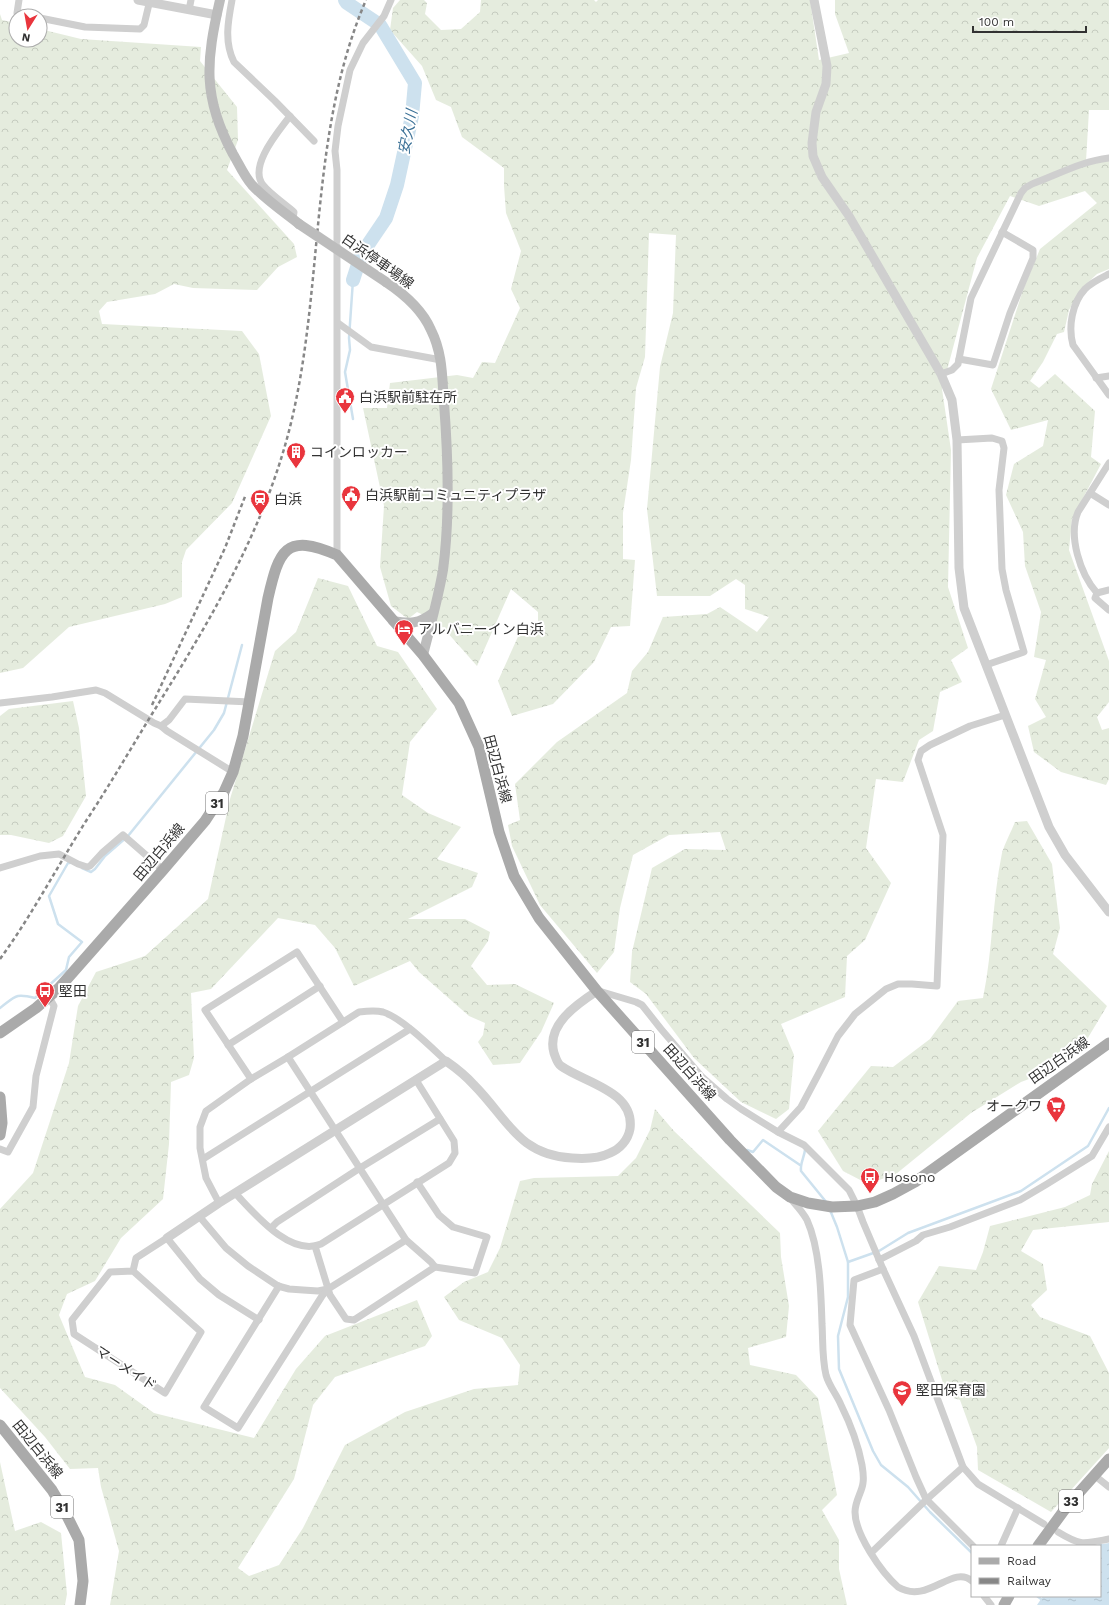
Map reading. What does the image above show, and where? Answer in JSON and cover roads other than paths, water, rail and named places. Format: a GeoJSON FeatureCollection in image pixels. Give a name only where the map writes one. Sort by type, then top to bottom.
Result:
{"type":"FeatureCollection","features":[{"type":"Feature","properties":{"kind":"main road","name":"白浜停車場線"},"geometry":{"type":"LineString","coordinates":[[220,0],[210,53],[209,75],[215,109],[221,128],[242,171],[251,184],[263,196],[296,222],[408,298],[418,309],[431,330],[439,349],[441,360],[446,466],[445,535],[443,569],[422,655]]}},
{"type":"Feature","properties":{"kind":"main road","name":"田辺白浜線"},"geometry":{"type":"LineString","coordinates":[[0,1032],[36,1008],[49,997],[77,968],[204,821],[224,792],[233,772],[243,736],[268,598],[277,563],[289,548],[299,544],[328,551],[337,555],[422,655],[459,703],[479,747],[499,832],[514,876],[539,918],[597,991],[734,1145],[771,1184],[790,1197],[808,1203],[832,1207],[858,1206],[875,1202],[893,1194],[914,1182],[1109,1043]]}},
{"type":"Feature","properties":{"kind":"main road"},"geometry":{"type":"LineString","coordinates":[[393,621],[405,623],[421,622],[433,613]]}},
{"type":"Feature","properties":{"kind":"main road"},"geometry":{"type":"LineString","coordinates":[[0,1097],[2,1123],[0,1135]]}},
{"type":"Feature","properties":{"kind":"main road","name":"田辺白浜線"},"geometry":{"type":"LineString","coordinates":[[0,1425],[52,1490],[79,1540],[83,1581],[80,1605]]}},
{"type":"Feature","properties":{"kind":"main road","name":"33"},"geometry":{"type":"LineString","coordinates":[[1039,1545],[1068,1505],[1109,1459]]}},
{"type":"Feature","properties":{"kind":"street"},"geometry":{"type":"LineString","coordinates":[[138,0],[217,15]]}},
{"type":"Feature","properties":{"kind":"street"},"geometry":{"type":"LineString","coordinates":[[189,10],[191,0]]}},
{"type":"Feature","properties":{"kind":"street"},"geometry":{"type":"LineString","coordinates":[[232,0],[227,43],[234,62],[314,141]]}},
{"type":"Feature","properties":{"kind":"street"},"geometry":{"type":"LineString","coordinates":[[337,555],[338,324],[337,170],[335,151],[338,126],[350,70],[363,43],[382,18],[391,0]]}},
{"type":"Feature","properties":{"kind":"street"},"geometry":{"type":"LineString","coordinates":[[814,0],[827,66],[826,84],[816,112],[812,143],[813,156],[822,176],[849,216],[941,374],[952,400],[957,440],[959,568],[964,608],[1049,826],[1065,855],[1109,912]]}},
{"type":"Feature","properties":{"kind":"street"},"geometry":{"type":"LineString","coordinates":[[48,20],[85,28],[140,29],[144,25],[149,1]]}},
{"type":"Feature","properties":{"kind":"street"},"geometry":{"type":"LineString","coordinates":[[290,116],[268,146],[260,165],[259,177],[263,185],[294,212],[296,222]]}},
{"type":"Feature","properties":{"kind":"street"},"geometry":{"type":"LineString","coordinates":[[941,374],[952,370],[958,364],[971,298],[1017,200],[1025,188],[1080,164],[1092,160],[1109,158]]}},
{"type":"Feature","properties":{"kind":"street"},"geometry":{"type":"LineString","coordinates":[[959,359],[993,365],[1010,313],[1033,258],[1033,250],[1002,232]]}},
{"type":"Feature","properties":{"kind":"street"},"geometry":{"type":"LineString","coordinates":[[1109,274],[1095,281],[1086,288],[1079,297],[1072,317],[1071,337],[1073,345],[1109,395]]}},
{"type":"Feature","properties":{"kind":"street"},"geometry":{"type":"LineString","coordinates":[[338,324],[371,347],[441,360]]}},
{"type":"Feature","properties":{"kind":"street"},"geometry":{"type":"LineString","coordinates":[[1096,378],[1109,376]]}},
{"type":"Feature","properties":{"kind":"street"},"geometry":{"type":"LineString","coordinates":[[957,440],[992,438],[1002,441],[1004,448],[1000,490],[1002,569],[1006,590],[1024,652],[986,665]]}},
{"type":"Feature","properties":{"kind":"street"},"geometry":{"type":"LineString","coordinates":[[1097,593],[1087,580],[1074,538],[1075,520],[1109,464]]}},
{"type":"Feature","properties":{"kind":"street"},"geometry":{"type":"LineString","coordinates":[[1090,493],[1109,505]]}},
{"type":"Feature","properties":{"kind":"street"},"geometry":{"type":"LineString","coordinates":[[1097,593],[1109,590]]}},
{"type":"Feature","properties":{"kind":"street"},"geometry":{"type":"LineString","coordinates":[[1097,593],[1095,598],[1109,610]]}},
{"type":"Feature","properties":{"kind":"street"},"geometry":{"type":"LineString","coordinates":[[0,703],[96,690],[105,693],[161,726],[233,772]]}},
{"type":"Feature","properties":{"kind":"street"},"geometry":{"type":"LineString","coordinates":[[161,726],[169,720],[185,699],[250,702]]}},
{"type":"Feature","properties":{"kind":"street"},"geometry":{"type":"LineString","coordinates":[[778,1132],[800,1107],[820,1073],[838,1036],[855,1014],[886,989],[898,984],[938,986],[943,835],[918,760],[921,751],[930,745],[970,726],[1005,715]]}},
{"type":"Feature","properties":{"kind":"street"},"geometry":{"type":"LineString","coordinates":[[0,868],[40,856],[59,854],[87,867],[90,866],[102,853],[123,835],[163,870]]}},
{"type":"Feature","properties":{"kind":"street"},"geometry":{"type":"LineString","coordinates":[[251,1079],[205,1010],[297,952],[343,1022]]}},
{"type":"Feature","properties":{"kind":"street"},"geometry":{"type":"LineString","coordinates":[[228,1045],[320,986]]}},
{"type":"Feature","properties":{"kind":"street"},"geometry":{"type":"LineString","coordinates":[[218,1203],[206,1178],[200,1148],[200,1127],[206,1111],[251,1079],[358,1012],[372,1010],[383,1012],[410,1029],[475,1085],[520,1139],[533,1148],[549,1155],[564,1158],[584,1159],[601,1157],[615,1151],[625,1142],[630,1132],[631,1122],[629,1113],[622,1101],[612,1093],[560,1065],[554,1054],[552,1040],[555,1030],[563,1019],[585,998],[597,991],[642,1005],[702,1077],[741,1110],[812,1151],[838,1181],[849,1190],[858,1206],[878,1258],[914,1336],[963,1467],[978,1484],[1044,1524]]}},
{"type":"Feature","properties":{"kind":"street"},"geometry":{"type":"LineString","coordinates":[[0,1149],[8,1152],[33,1107],[36,1076],[54,1006],[49,997]]}},
{"type":"Feature","properties":{"kind":"street"},"geometry":{"type":"LineString","coordinates":[[203,1160],[410,1029]]}},
{"type":"Feature","properties":{"kind":"street"},"geometry":{"type":"LineString","coordinates":[[288,1057],[406,1240],[432,1262],[435,1267]]}},
{"type":"Feature","properties":{"kind":"street"},"geometry":{"type":"LineString","coordinates":[[133,1272],[136,1258],[218,1203],[236,1194],[446,1061]]}},
{"type":"Feature","properties":{"kind":"street"},"geometry":{"type":"LineString","coordinates":[[236,1194],[258,1218],[292,1243],[315,1246],[321,1244],[449,1163],[455,1153],[454,1140],[416,1080]]}},
{"type":"Feature","properties":{"kind":"street"},"geometry":{"type":"LineString","coordinates":[[271,1228],[277,1222],[360,1168],[440,1119]]}},
{"type":"Feature","properties":{"kind":"street"},"geometry":{"type":"LineString","coordinates":[[878,1258],[916,1241],[923,1235],[950,1227],[1020,1200],[1092,1156],[1109,1127]]}},
{"type":"Feature","properties":{"kind":"street"},"geometry":{"type":"LineString","coordinates":[[315,1246],[330,1295],[346,1320],[354,1320],[435,1267],[474,1273],[487,1237],[453,1227],[438,1215],[418,1182]]}},
{"type":"Feature","properties":{"kind":"street"},"geometry":{"type":"LineString","coordinates":[[790,1197],[806,1218],[815,1240],[822,1322],[823,1357],[826,1376],[841,1403],[860,1456],[863,1484],[858,1496],[855,1511],[856,1523],[860,1533],[880,1566],[903,1591],[926,1594],[933,1592],[958,1577],[965,1577],[971,1580]]}},
{"type":"Feature","properties":{"kind":"street"},"geometry":{"type":"LineString","coordinates":[[199,1216],[226,1248],[248,1266],[279,1286],[289,1289],[318,1291],[328,1289]]}},
{"type":"Feature","properties":{"kind":"street"},"geometry":{"type":"LineString","coordinates":[[167,1238],[200,1279],[220,1295],[259,1320]]}},
{"type":"Feature","properties":{"kind":"street"},"geometry":{"type":"LineString","coordinates":[[279,1286],[204,1407],[238,1428],[322,1296],[328,1289],[406,1240]]}},
{"type":"Feature","properties":{"kind":"street"},"geometry":{"type":"LineString","coordinates":[[883,1269],[854,1280],[850,1325],[889,1410],[926,1500],[972,1545]]}},
{"type":"Feature","properties":{"kind":"street","name":"マーメイド"},"geometry":{"type":"LineString","coordinates":[[110,1272],[133,1272],[201,1332],[165,1393],[74,1334],[72,1320],[110,1272]]}},
{"type":"Feature","properties":{"kind":"street"},"geometry":{"type":"LineString","coordinates":[[872,1552],[963,1467]]}},
{"type":"Feature","properties":{"kind":"street"},"geometry":{"type":"LineString","coordinates":[[1094,1475],[1109,1487]]}},
{"type":"Feature","properties":{"kind":"street"},"geometry":{"type":"LineString","coordinates":[[1001,1545],[1018,1508]]}},
{"type":"Feature","properties":{"kind":"street"},"geometry":{"type":"LineString","coordinates":[[1058,1532],[1077,1543],[1089,1543],[1109,1539]]}},
{"type":"Feature","properties":{"kind":"street"},"geometry":{"type":"LineString","coordinates":[[985,1597],[991,1605]]}},
{"type":"Feature","properties":{"kind":"water"},"geometry":{"type":"Polygon","coordinates":[[[1109,1543],[1109,1605],[1037,1605],[1042,1597],[1101,1597],[1101,1545],[1096,1545],[1109,1543]]]}},
{"type":"Feature","properties":{"kind":"waterway","name":"安久川"},"geometry":{"type":"LineString","coordinates":[[345,0],[347,3],[380,25],[415,83],[412,116],[397,185],[386,218],[361,255],[353,280]]}},
{"type":"Feature","properties":{"kind":"waterway"},"geometry":{"type":"LineString","coordinates":[[353,280],[349,338],[350,350],[345,372],[353,419]]}},
{"type":"Feature","properties":{"kind":"waterway"},"geometry":{"type":"LineString","coordinates":[[82,868],[91,872],[105,856],[128,836],[214,730],[224,713],[242,645]]}},
{"type":"Feature","properties":{"kind":"waterway"},"geometry":{"type":"LineString","coordinates":[[0,1008],[19,996],[35,998],[66,970],[69,957],[82,942],[58,924],[49,896],[68,863],[70,863]]}},
{"type":"Feature","properties":{"kind":"waterway"},"geometry":{"type":"LineString","coordinates":[[971,1552],[930,1512],[908,1487],[881,1465],[873,1451],[839,1369],[838,1336],[848,1297],[848,1262],[879,1251],[908,1233],[1021,1191],[1088,1146],[1109,1108]]}},
{"type":"Feature","properties":{"kind":"waterway"},"geometry":{"type":"LineString","coordinates":[[747,1150],[753,1152],[763,1140],[800,1165]]}},
{"type":"Feature","properties":{"kind":"waterway"},"geometry":{"type":"LineString","coordinates":[[805,1150],[801,1171],[827,1203]]}},
{"type":"Feature","properties":{"kind":"waterway"},"geometry":{"type":"LineString","coordinates":[[830,1210],[848,1262]]}},
{"type":"Feature","properties":{"kind":"railway"},"geometry":{"type":"LineString","coordinates":[[0,959],[34,908],[75,838],[194,646],[250,540],[265,503],[279,466],[290,427],[301,374],[319,211],[335,104],[348,51],[366,0]]}},
{"type":"Feature","properties":{"kind":"railway"},"geometry":{"type":"LineString","coordinates":[[152,705],[225,548],[246,494]]}},
{"type":"Feature","properties":{"kind":"place","name":"白浜駅前駐在所"},"geometry":{"type":"Point","coordinates":[345,414]}},
{"type":"Feature","properties":{"kind":"place","name":"コインロッカー"},"geometry":{"type":"Point","coordinates":[296,469]}},
{"type":"Feature","properties":{"kind":"place","name":"白浜駅前コミュニティプラザ"},"geometry":{"type":"Point","coordinates":[351,512]}},
{"type":"Feature","properties":{"kind":"place","name":"白浜"},"geometry":{"type":"Point","coordinates":[260,516]}},
{"type":"Feature","properties":{"kind":"place","name":"アルバニーイン白浜"},"geometry":{"type":"Point","coordinates":[404,646]}},
{"type":"Feature","properties":{"kind":"place","name":"堅田"},"geometry":{"type":"Point","coordinates":[45,1008]}},
{"type":"Feature","properties":{"kind":"place","name":"オークワ"},"geometry":{"type":"Point","coordinates":[1056,1123]}},
{"type":"Feature","properties":{"kind":"place","name":"Hosono"},"geometry":{"type":"Point","coordinates":[870,1194]}},
{"type":"Feature","properties":{"kind":"place","name":"堅田保育園"},"geometry":{"type":"Point","coordinates":[902,1407]}}]}
